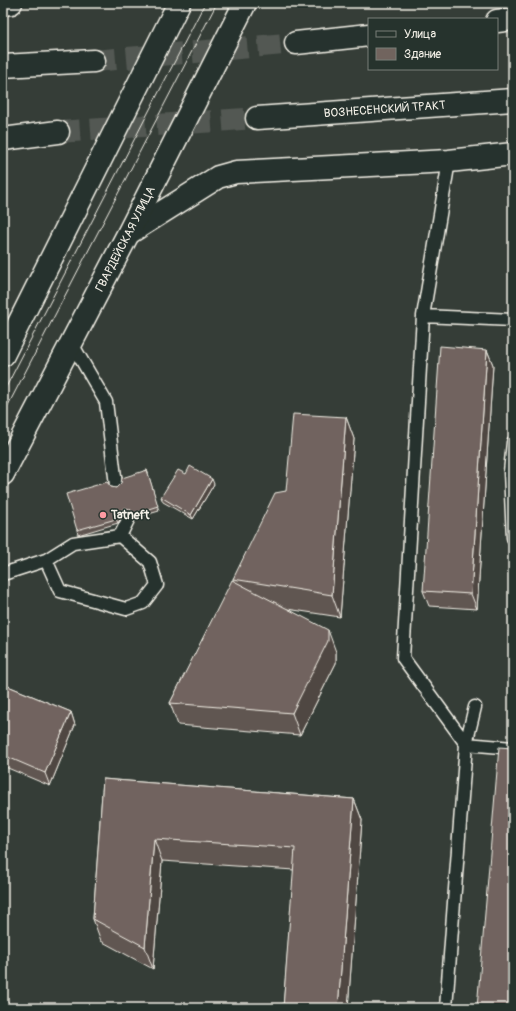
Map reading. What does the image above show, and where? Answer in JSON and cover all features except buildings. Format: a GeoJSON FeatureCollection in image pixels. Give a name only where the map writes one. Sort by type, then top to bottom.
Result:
{"type":"FeatureCollection","features":[{"type":"Feature","properties":{"kind":"main road"},"geometry":{"type":"LineString","coordinates":[[3,4],[11,3]]}},
{"type":"Feature","properties":{"kind":"main road"},"geometry":{"type":"LineString","coordinates":[[3,355],[179,3]]}},
{"type":"Feature","properties":{"kind":"main road","name":"ГВАРДЕЙСКАЯ УЛИЦА"},"geometry":{"type":"LineString","coordinates":[[3,474],[128,234],[245,3]]}},
{"type":"Feature","properties":{"kind":"main road"},"geometry":{"type":"LineString","coordinates":[[498,21],[513,20]]}},
{"type":"Feature","properties":{"kind":"main road"},"geometry":{"type":"LineString","coordinates":[[296,42],[368,35]]}},
{"type":"Feature","properties":{"kind":"main road"},"geometry":{"type":"LineString","coordinates":[[3,66],[94,61]]}},
{"type":"Feature","properties":{"kind":"main road","name":"ВОЗНЕСЕНСКИЙ ТРАКТ"},"geometry":{"type":"LineString","coordinates":[[257,118],[513,100]]}},
{"type":"Feature","properties":{"kind":"main road"},"geometry":{"type":"LineString","coordinates":[[3,139],[58,132]]}},
{"type":"Feature","properties":{"kind":"main road"},"geometry":{"type":"LineString","coordinates":[[128,234],[218,177],[236,172],[449,161],[513,154]]}},
{"type":"Feature","properties":{"kind":"lane"},"geometry":{"type":"LineString","coordinates":[[449,161],[423,316],[403,658],[466,744],[513,748]]}},
{"type":"Feature","properties":{"kind":"lane"},"geometry":{"type":"LineString","coordinates":[[423,316],[513,320]]}},
{"type":"Feature","properties":{"kind":"lane"},"geometry":{"type":"LineString","coordinates":[[71,342],[106,402],[116,485]]}},
{"type":"Feature","properties":{"kind":"lane"},"geometry":{"type":"LineString","coordinates":[[513,442],[510,472],[513,538]]}},
{"type":"Feature","properties":{"kind":"lane"},"geometry":{"type":"LineString","coordinates":[[120,536],[128,520]]}},
{"type":"Feature","properties":{"kind":"lane"},"geometry":{"type":"LineString","coordinates":[[3,574],[46,560],[73,543],[120,536],[150,562],[157,585],[143,603],[126,609],[60,591],[46,560]]}},
{"type":"Feature","properties":{"kind":"lane"},"geometry":{"type":"LineString","coordinates":[[446,1008],[466,744],[474,707]]}},
{"type":"Feature","properties":{"kind":"tunnel"},"geometry":{"type":"LineString","coordinates":[[94,61],[296,43]]}},
{"type":"Feature","properties":{"kind":"tunnel"},"geometry":{"type":"LineString","coordinates":[[58,132],[257,118]]}},
{"type":"Feature","properties":{"kind":"tram line"},"geometry":{"type":"LineString","coordinates":[[3,393],[205,3]]}},
{"type":"Feature","properties":{"kind":"tram line"},"geometry":{"type":"LineString","coordinates":[[3,415],[217,3]]}},
{"type":"Feature","properties":{"kind":"place","name":"Tatneft"},"geometry":{"type":"Point","coordinates":[103,515]}}]}
